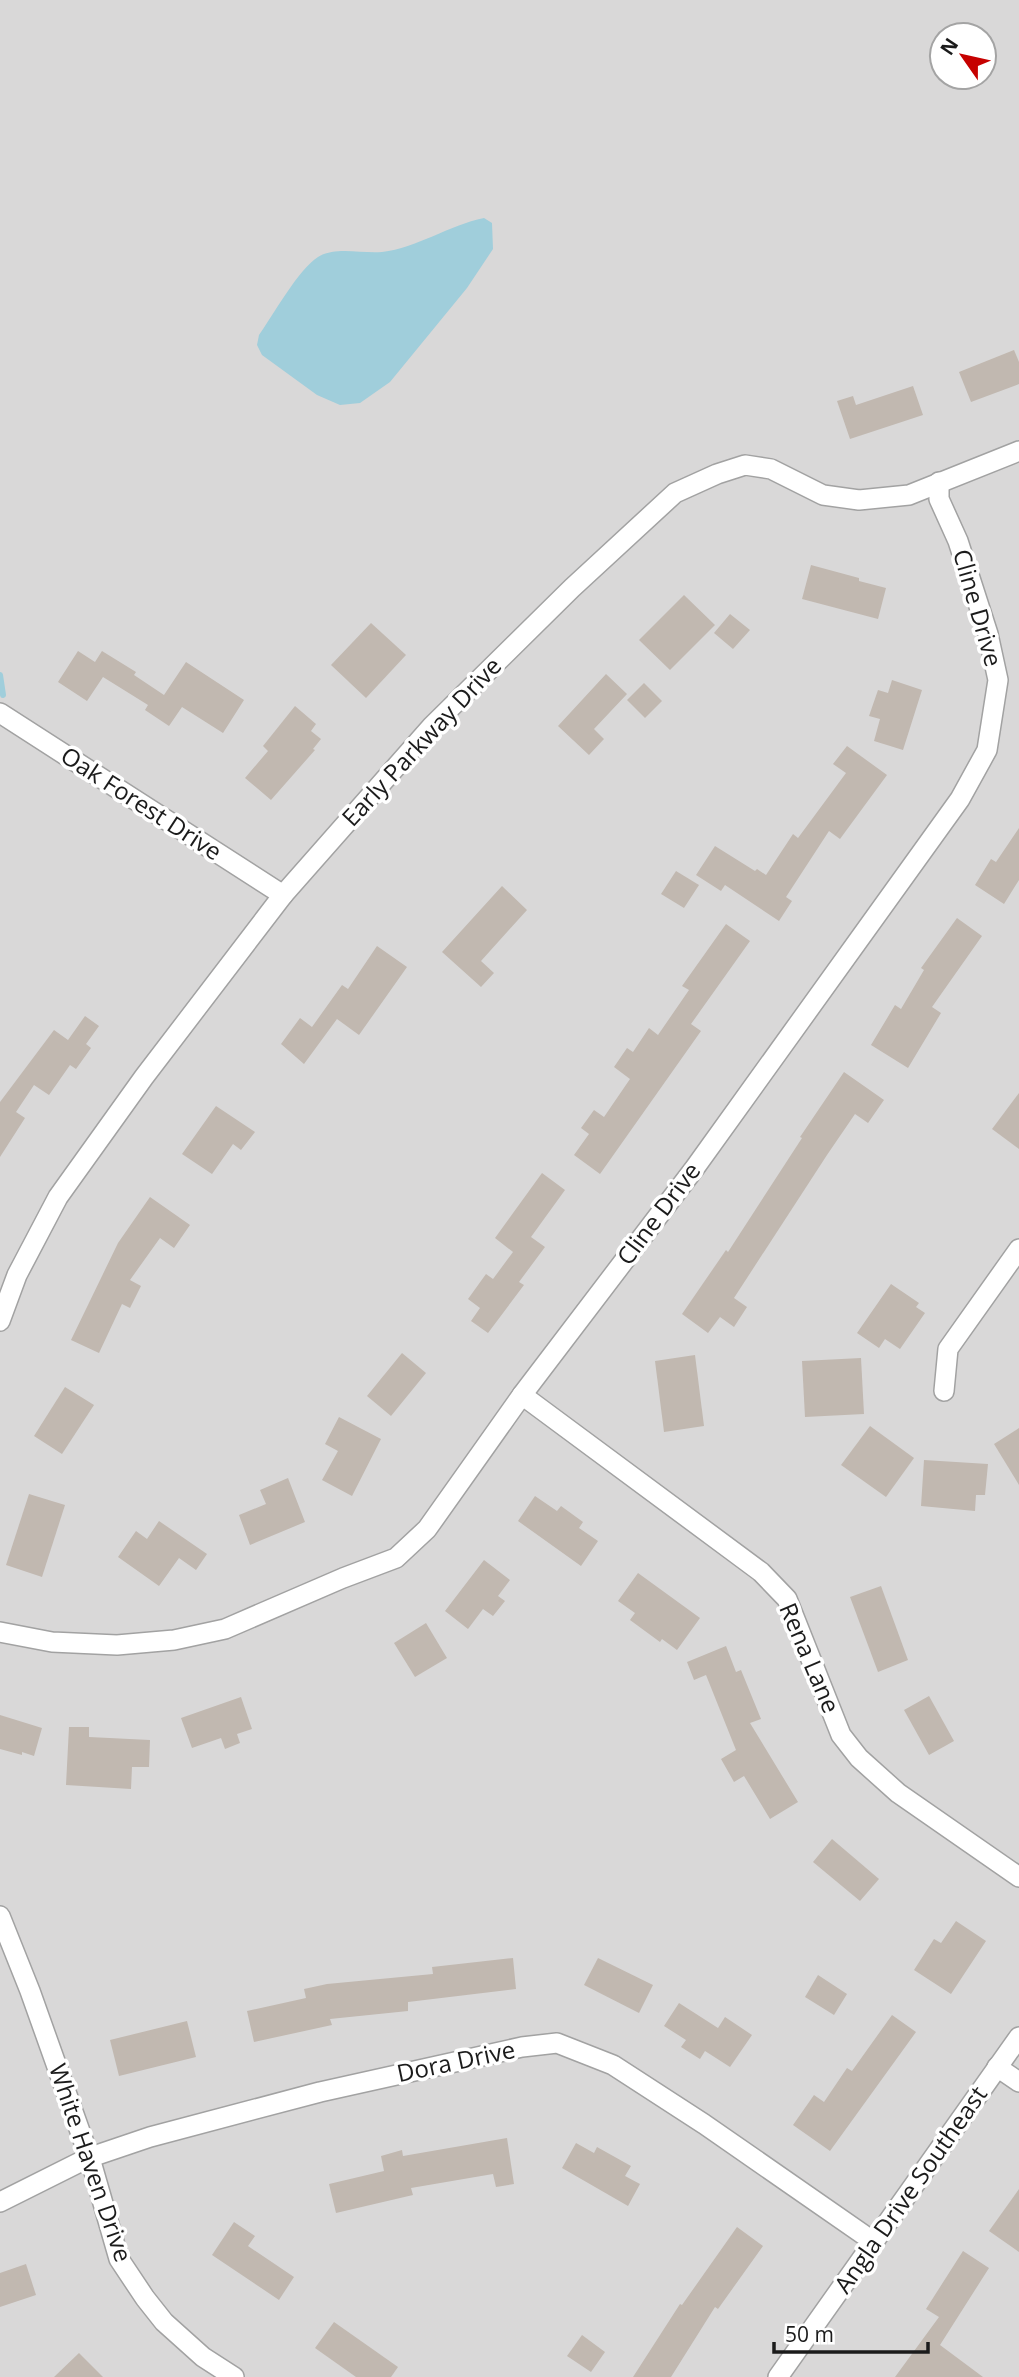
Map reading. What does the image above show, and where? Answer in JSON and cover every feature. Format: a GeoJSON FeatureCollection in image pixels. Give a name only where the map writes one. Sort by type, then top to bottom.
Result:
{"type":"FeatureCollection","features":[{"type":"Feature","properties":{"kind":"street","name":"Early Parkway Drive"},"geometry":{"type":"LineString","coordinates":[[0,1321],[17,1275],[58,1198],[144,1077],[283,895],[432,726],[572,588],[675,493],[745,465],[771,469],[823,495],[859,500],[909,495],[1019,451]]}},
{"type":"Feature","properties":{"kind":"street","name":"Cline Drive"},"geometry":{"type":"LineString","coordinates":[[0,1632],[52,1642],[117,1645],[174,1640],[225,1629],[396,1558],[427,1529],[522,1395],[694,1169],[960,799],[987,750],[998,680],[984,620],[958,541],[939,499],[939,482]]}},
{"type":"Feature","properties":{"kind":"street","name":"Oak Forest Drive"},"geometry":{"type":"LineString","coordinates":[[0,713],[283,895]]}},
{"type":"Feature","properties":{"kind":"street"},"geometry":{"type":"LineString","coordinates":[[944,1391],[948,1349],[1019,1249]]}},
{"type":"Feature","properties":{"kind":"street","name":"Rena Lane"},"geometry":{"type":"LineString","coordinates":[[522,1395],[761,1572],[787,1599],[841,1735],[859,1758],[898,1793],[1019,1877]]}},
{"type":"Feature","properties":{"kind":"street","name":"White Haven Drive"},"geometry":{"type":"LineString","coordinates":[[0,1916],[30,1991],[88,2158],[119,2259],[164,2322],[202,2357],[234,2377]]}},
{"type":"Feature","properties":{"kind":"street","name":"Angla Drive Southeast"},"geometry":{"type":"LineString","coordinates":[[778,2377],[1019,2037]]}},
{"type":"Feature","properties":{"kind":"street","name":"Dora Drive"},"geometry":{"type":"LineString","coordinates":[[0,2202],[88,2158],[150,2137],[320,2092],[522,2047],[557,2043],[613,2065],[704,2124],[874,2242]]}},
{"type":"Feature","properties":{"kind":"street"},"geometry":{"type":"LineString","coordinates":[[997,2067],[1019,2082]]}},
{"type":"Feature","properties":{"kind":"shaded area"},"geometry":{"type":"Polygon","coordinates":[[[0,0],[1019,0],[1019,2377],[0,2377],[0,0]]]}},
{"type":"Feature","properties":{"kind":"water"},"geometry":{"type":"Polygon","coordinates":[[[484,218],[492,223],[493,249],[467,288],[390,382],[360,403],[340,405],[317,395],[262,355],[257,345],[259,335],[294,282],[318,257],[333,252],[395,250],[484,218]]]}},
{"type":"Feature","properties":{"kind":"building"},"geometry":{"type":"Polygon","coordinates":[[[1014,350],[1019,362],[1019,384],[971,402],[959,372],[1014,350]]]}},
{"type":"Feature","properties":{"kind":"building"},"geometry":{"type":"Polygon","coordinates":[[[913,386],[923,415],[850,439],[837,401],[853,396],[856,405],[913,386]]]}},
{"type":"Feature","properties":{"kind":"building"},"geometry":{"type":"Polygon","coordinates":[[[811,565],[886,588],[878,619],[802,599],[811,565]]]}},
{"type":"Feature","properties":{"kind":"building"},"geometry":{"type":"Polygon","coordinates":[[[684,595],[715,625],[670,670],[639,640],[684,595]]]}},
{"type":"Feature","properties":{"kind":"building"},"geometry":{"type":"Polygon","coordinates":[[[730,614],[750,630],[733,649],[714,633],[730,614]]]}},
{"type":"Feature","properties":{"kind":"building"},"geometry":{"type":"Polygon","coordinates":[[[371,623],[406,655],[366,698],[331,665],[371,623]]]}},
{"type":"Feature","properties":{"kind":"building"},"geometry":{"type":"Polygon","coordinates":[[[78,651],[95,662],[102,651],[136,672],[134,675],[164,695],[186,662],[244,700],[223,733],[182,707],[169,726],[145,710],[148,705],[103,677],[87,701],[58,682],[78,651]]]}},
{"type":"Feature","properties":{"kind":"building"},"geometry":{"type":"Polygon","coordinates":[[[606,674],[627,694],[594,729],[604,739],[589,755],[558,726],[606,674]]]}},
{"type":"Feature","properties":{"kind":"building"},"geometry":{"type":"Polygon","coordinates":[[[892,680],[922,690],[903,750],[874,741],[880,719],[869,716],[878,690],[888,693],[892,680]]]}},
{"type":"Feature","properties":{"kind":"building"},"geometry":{"type":"Polygon","coordinates":[[[644,683],[662,701],[645,718],[627,700],[644,683]]]}},
{"type":"Feature","properties":{"kind":"building"},"geometry":{"type":"Polygon","coordinates":[[[295,706],[316,724],[311,731],[321,739],[313,749],[315,750],[271,800],[245,778],[268,751],[263,746],[295,706]]]}},
{"type":"Feature","properties":{"kind":"building"},"geometry":{"type":"Polygon","coordinates":[[[847,746],[887,775],[840,839],[829,831],[786,897],[792,901],[779,921],[725,885],[721,891],[696,875],[715,846],[766,875],[793,834],[798,838],[846,773],[833,764],[847,746]]]}},
{"type":"Feature","properties":{"kind":"building"},"geometry":{"type":"Polygon","coordinates":[[[1019,828],[1019,880],[1004,904],[975,885],[991,859],[996,862],[1019,828]]]}},
{"type":"Feature","properties":{"kind":"building"},"geometry":{"type":"Polygon","coordinates":[[[676,871],[699,885],[684,908],[661,894],[676,871]]]}},
{"type":"Feature","properties":{"kind":"building"},"geometry":{"type":"Polygon","coordinates":[[[502,886],[527,910],[481,961],[494,973],[481,987],[442,952],[502,886]]]}},
{"type":"Feature","properties":{"kind":"building"},"geometry":{"type":"Polygon","coordinates":[[[957,918],[982,936],[932,1007],[941,1013],[908,1068],[871,1045],[895,1005],[901,1009],[924,970],[921,968],[957,918]]]}},
{"type":"Feature","properties":{"kind":"building"},"geometry":{"type":"Polygon","coordinates":[[[726,924],[750,941],[691,1024],[701,1031],[600,1174],[574,1155],[589,1134],[581,1128],[594,1110],[604,1117],[630,1079],[614,1067],[627,1048],[633,1052],[649,1028],[658,1035],[689,990],[682,986],[726,924]]]}},
{"type":"Feature","properties":{"kind":"building"},"geometry":{"type":"Polygon","coordinates":[[[377,946],[407,967],[359,1035],[337,1019],[304,1064],[281,1044],[300,1018],[312,1027],[342,985],[348,989],[377,946]]]}},
{"type":"Feature","properties":{"kind":"building"},"geometry":{"type":"Polygon","coordinates":[[[85,1016],[99,1026],[86,1044],[91,1048],[76,1069],[70,1065],[49,1095],[34,1085],[16,1112],[25,1118],[0,1157],[0,1102],[54,1030],[68,1040],[85,1016]]]}},
{"type":"Feature","properties":{"kind":"building"},"geometry":{"type":"Polygon","coordinates":[[[844,1072],[884,1100],[868,1123],[855,1114],[827,1155],[734,1298],[747,1307],[734,1327],[720,1317],[708,1333],[682,1314],[726,1250],[728,1252],[844,1072]]]}},
{"type":"Feature","properties":{"kind":"building"},"geometry":{"type":"Polygon","coordinates":[[[1019,1093],[1019,1149],[992,1129],[1019,1093]]]}},
{"type":"Feature","properties":{"kind":"building"},"geometry":{"type":"Polygon","coordinates":[[[216,1106],[255,1132],[241,1150],[233,1144],[212,1174],[182,1154],[216,1106]]]}},
{"type":"Feature","properties":{"kind":"building"},"geometry":{"type":"Polygon","coordinates":[[[542,1173],[565,1190],[531,1237],[545,1247],[519,1282],[524,1285],[488,1333],[471,1321],[480,1308],[468,1299],[486,1274],[493,1279],[513,1252],[495,1238],[542,1173]]]}},
{"type":"Feature","properties":{"kind":"building"},"geometry":{"type":"Polygon","coordinates":[[[150,1197],[190,1225],[174,1248],[160,1238],[130,1280],[141,1286],[130,1308],[122,1304],[99,1353],[71,1340],[118,1243],[150,1197]]]}},
{"type":"Feature","properties":{"kind":"building"},"geometry":{"type":"Polygon","coordinates":[[[891,1284],[919,1303],[916,1307],[925,1313],[900,1349],[885,1339],[879,1348],[857,1333],[891,1284]]]}},
{"type":"Feature","properties":{"kind":"building"},"geometry":{"type":"Polygon","coordinates":[[[402,1353],[426,1373],[391,1416],[367,1396],[402,1353]]]}},
{"type":"Feature","properties":{"kind":"building"},"geometry":{"type":"Polygon","coordinates":[[[695,1355],[704,1426],[664,1432],[655,1361],[695,1355]]]}},
{"type":"Feature","properties":{"kind":"building"},"geometry":{"type":"Polygon","coordinates":[[[861,1358],[864,1414],[805,1417],[802,1361],[861,1358]]]}},
{"type":"Feature","properties":{"kind":"building"},"geometry":{"type":"Polygon","coordinates":[[[65,1387],[94,1405],[62,1454],[34,1436],[65,1387]]]}},
{"type":"Feature","properties":{"kind":"building"},"geometry":{"type":"Polygon","coordinates":[[[339,1417],[381,1439],[352,1496],[322,1480],[338,1451],[325,1444],[339,1417]]]}},
{"type":"Feature","properties":{"kind":"building"},"geometry":{"type":"Polygon","coordinates":[[[870,1426],[914,1458],[886,1497],[841,1465],[870,1426]]]}},
{"type":"Feature","properties":{"kind":"building"},"geometry":{"type":"Polygon","coordinates":[[[1019,1428],[1019,1485],[994,1444],[1019,1428]]]}},
{"type":"Feature","properties":{"kind":"building"},"geometry":{"type":"Polygon","coordinates":[[[924,1460],[988,1464],[985,1495],[976,1495],[975,1511],[921,1506],[924,1460]]]}},
{"type":"Feature","properties":{"kind":"building"},"geometry":{"type":"Polygon","coordinates":[[[288,1478],[305,1522],[250,1545],[239,1515],[266,1504],[260,1490],[288,1478]]]}},
{"type":"Feature","properties":{"kind":"building"},"geometry":{"type":"Polygon","coordinates":[[[29,1494],[65,1505],[42,1577],[6,1565],[29,1494]]]}},
{"type":"Feature","properties":{"kind":"building"},"geometry":{"type":"Polygon","coordinates":[[[535,1496],[557,1511],[561,1506],[583,1522],[579,1528],[598,1541],[581,1566],[518,1521],[535,1496]]]}},
{"type":"Feature","properties":{"kind":"building"},"geometry":{"type":"Polygon","coordinates":[[[159,1521],[207,1554],[196,1570],[179,1558],[159,1586],[118,1557],[136,1531],[147,1539],[159,1521]]]}},
{"type":"Feature","properties":{"kind":"building"},"geometry":{"type":"Polygon","coordinates":[[[484,1560],[510,1580],[498,1596],[505,1601],[493,1616],[483,1609],[468,1629],[445,1611],[484,1560]]]}},
{"type":"Feature","properties":{"kind":"building"},"geometry":{"type":"Polygon","coordinates":[[[638,1573],[700,1618],[677,1650],[662,1639],[660,1642],[630,1620],[635,1613],[618,1601],[638,1573]]]}},
{"type":"Feature","properties":{"kind":"building"},"geometry":{"type":"Polygon","coordinates":[[[881,1586],[908,1660],[878,1672],[850,1597],[881,1586]]]}},
{"type":"Feature","properties":{"kind":"building"},"geometry":{"type":"Polygon","coordinates":[[[426,1623],[447,1658],[415,1677],[394,1643],[426,1623]]]}},
{"type":"Feature","properties":{"kind":"building"},"geometry":{"type":"Polygon","coordinates":[[[726,1646],[736,1672],[741,1670],[761,1719],[750,1723],[798,1802],[770,1819],[744,1776],[734,1782],[721,1759],[736,1750],[706,1675],[694,1680],[687,1662],[726,1646]]]}},
{"type":"Feature","properties":{"kind":"building"},"geometry":{"type":"Polygon","coordinates":[[[929,1696],[954,1741],[929,1755],[904,1710],[929,1696]]]}},
{"type":"Feature","properties":{"kind":"building"},"geometry":{"type":"Polygon","coordinates":[[[241,1697],[252,1729],[237,1734],[240,1743],[225,1749],[221,1738],[192,1748],[181,1718],[241,1697]]]}},
{"type":"Feature","properties":{"kind":"building"},"geometry":{"type":"Polygon","coordinates":[[[0,1715],[42,1728],[34,1756],[0,1749],[0,1715]]]}},
{"type":"Feature","properties":{"kind":"building"},"geometry":{"type":"Polygon","coordinates":[[[69,1727],[89,1727],[89,1737],[150,1740],[149,1767],[132,1767],[131,1789],[66,1785],[69,1727]]]}},
{"type":"Feature","properties":{"kind":"building"},"geometry":{"type":"Polygon","coordinates":[[[832,1839],[879,1879],[860,1901],[813,1862],[832,1839]]]}},
{"type":"Feature","properties":{"kind":"building"},"geometry":{"type":"Polygon","coordinates":[[[956,1921],[986,1941],[951,1994],[914,1970],[934,1939],[941,1943],[956,1921]]]}},
{"type":"Feature","properties":{"kind":"building"},"geometry":{"type":"Polygon","coordinates":[[[513,1958],[516,1989],[408,2002],[408,2011],[330,2019],[332,2025],[254,2042],[247,2011],[306,1998],[304,1989],[327,1984],[433,1974],[432,1967],[513,1958]]]}},
{"type":"Feature","properties":{"kind":"building"},"geometry":{"type":"Polygon","coordinates":[[[598,1958],[653,1985],[639,2013],[584,1985],[598,1958]]]}},
{"type":"Feature","properties":{"kind":"building"},"geometry":{"type":"Polygon","coordinates":[[[818,1975],[847,1994],[834,2015],[805,1997],[818,1975]]]}},
{"type":"Feature","properties":{"kind":"building"},"geometry":{"type":"Polygon","coordinates":[[[679,2003],[718,2028],[725,2017],[752,2035],[730,2067],[705,2051],[700,2059],[681,2047],[686,2040],[664,2026],[679,2003]]]}},
{"type":"Feature","properties":{"kind":"building"},"geometry":{"type":"Polygon","coordinates":[[[892,2015],[916,2032],[830,2151],[793,2125],[814,2095],[824,2102],[847,2068],[852,2071],[892,2015]]]}},
{"type":"Feature","properties":{"kind":"building"},"geometry":{"type":"Polygon","coordinates":[[[187,2021],[196,2057],[119,2076],[110,2040],[187,2021]]]}},
{"type":"Feature","properties":{"kind":"building"},"geometry":{"type":"Polygon","coordinates":[[[507,2138],[514,2184],[496,2187],[493,2174],[411,2188],[413,2195],[336,2213],[329,2184],[384,2171],[381,2156],[402,2150],[403,2156],[507,2138]]]}},
{"type":"Feature","properties":{"kind":"building"},"geometry":{"type":"Polygon","coordinates":[[[576,2143],[594,2153],[597,2147],[631,2166],[625,2176],[640,2184],[628,2206],[562,2168],[576,2143]]]}},
{"type":"Feature","properties":{"kind":"building"},"geometry":{"type":"Polygon","coordinates":[[[1019,2189],[1019,2252],[989,2231],[1019,2189]]]}},
{"type":"Feature","properties":{"kind":"building"},"geometry":{"type":"Polygon","coordinates":[[[234,2222],[255,2236],[248,2246],[294,2277],[279,2300],[212,2255],[234,2222]]]}},
{"type":"Feature","properties":{"kind":"building"},"geometry":{"type":"Polygon","coordinates":[[[737,2227],[763,2246],[718,2309],[715,2307],[671,2377],[633,2377],[680,2304],[682,2305],[737,2227]]]}},
{"type":"Feature","properties":{"kind":"building"},"geometry":{"type":"Polygon","coordinates":[[[963,2251],[989,2268],[940,2345],[983,2377],[895,2377],[939,2317],[926,2309],[963,2251]]]}},
{"type":"Feature","properties":{"kind":"building"},"geometry":{"type":"Polygon","coordinates":[[[26,2264],[36,2295],[0,2307],[0,2273],[26,2264]]]}},
{"type":"Feature","properties":{"kind":"building"},"geometry":{"type":"Polygon","coordinates":[[[334,2322],[398,2367],[391,2377],[356,2377],[315,2348],[334,2322]]]}},
{"type":"Feature","properties":{"kind":"building"},"geometry":{"type":"Polygon","coordinates":[[[582,2335],[605,2352],[591,2372],[567,2356],[582,2335]]]}},
{"type":"Feature","properties":{"kind":"building"},"geometry":{"type":"Polygon","coordinates":[[[79,2353],[103,2377],[54,2377],[79,2353]]]}},
{"type":"Feature","properties":{"kind":"waterway"},"geometry":{"type":"LineString","coordinates":[[0,675],[3,695]]}}]}
